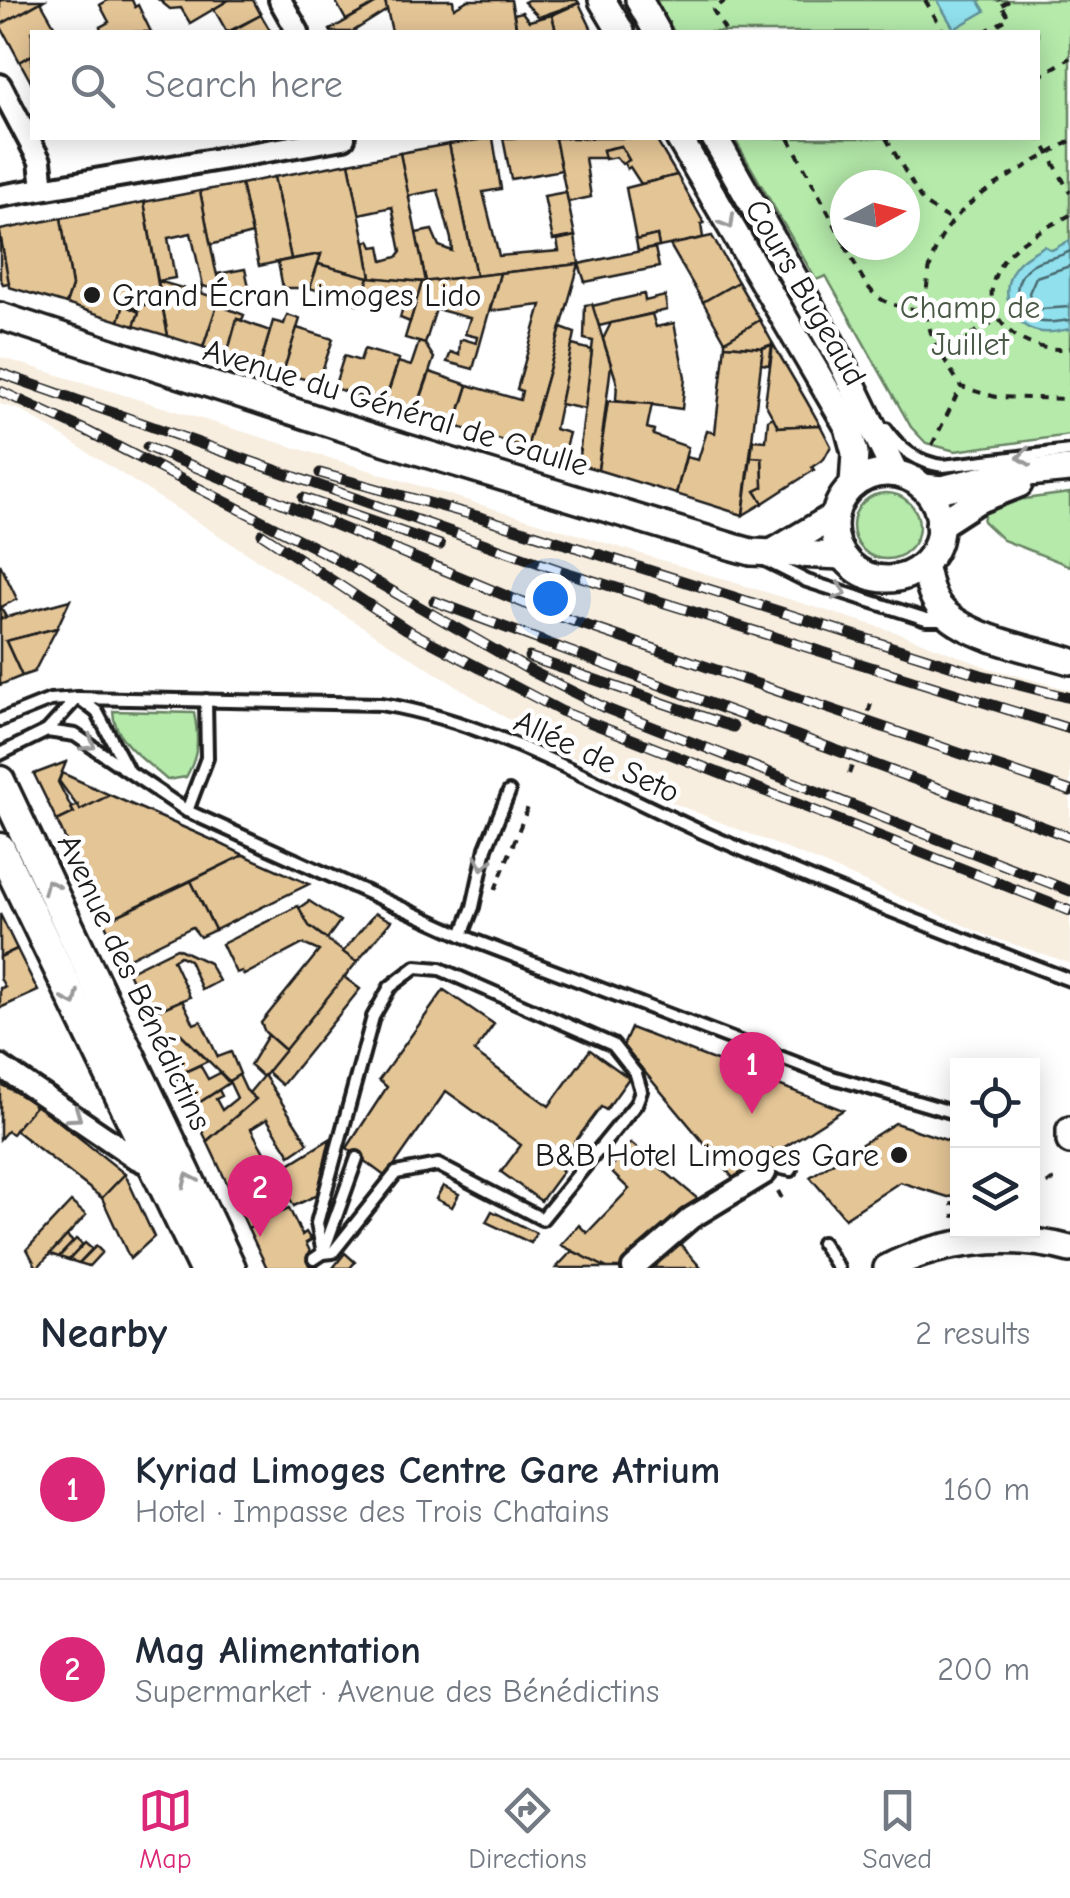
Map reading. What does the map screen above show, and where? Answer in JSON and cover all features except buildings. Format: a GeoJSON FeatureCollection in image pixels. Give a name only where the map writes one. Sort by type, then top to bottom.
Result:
{"type":"FeatureCollection","features":[{"type":"Feature","properties":{"kind":"main road","name":"Avenue des Bénédictins"},"geometry":{"type":"LineString","coordinates":[[0,782],[230,1268]]}},
{"type":"Feature","properties":{"kind":"main road","name":"Avenue des Bénédictins"},"geometry":{"type":"LineString","coordinates":[[0,848],[203,1268]]}},
{"type":"Feature","properties":{"kind":"street"},"geometry":{"type":"LineString","coordinates":[[280,0],[297,30]]}},
{"type":"Feature","properties":{"kind":"street"},"geometry":{"type":"LineString","coordinates":[[602,0],[620,30]]}},
{"type":"Feature","properties":{"kind":"street"},"geometry":{"type":"LineString","coordinates":[[639,0],[656,30]]}},
{"type":"Feature","properties":{"kind":"street"},"geometry":{"type":"LineString","coordinates":[[0,84],[40,161],[44,188]]}},
{"type":"Feature","properties":{"kind":"street"},"geometry":{"type":"LineString","coordinates":[[0,196],[332,140]]}},
{"type":"Feature","properties":{"kind":"street","name":"Cours Bugeaud"},"geometry":{"type":"LineString","coordinates":[[681,140],[848,428],[855,454],[853,484]]}},
{"type":"Feature","properties":{"kind":"street","name":"Cours Bugeaud"},"geometry":{"type":"LineString","coordinates":[[717,140],[839,356],[895,473]]}},
{"type":"Feature","properties":{"kind":"street","name":"Avenue du Général de Gaulle"},"geometry":{"type":"LineString","coordinates":[[0,316],[387,442],[763,552],[842,556]]}},
{"type":"Feature","properties":{"kind":"street"},"geometry":{"type":"LineString","coordinates":[[1065,464],[942,489],[923,486],[895,473],[877,473],[853,484],[838,505],[834,537],[842,556],[865,575],[890,580],[934,600],[952,620],[986,635],[1070,661]]}},
{"type":"Feature","properties":{"kind":"street"},"geometry":{"type":"LineString","coordinates":[[940,525],[976,501],[1065,464]]}},
{"type":"Feature","properties":{"kind":"street"},"geometry":{"type":"LineString","coordinates":[[890,580],[912,574],[938,543],[940,525],[933,499],[923,486]]}},
{"type":"Feature","properties":{"kind":"street"},"geometry":{"type":"LineString","coordinates":[[763,552],[834,516]]}},
{"type":"Feature","properties":{"kind":"street"},"geometry":{"type":"LineString","coordinates":[[924,564],[934,600]]}},
{"type":"Feature","properties":{"kind":"street"},"geometry":{"type":"LineString","coordinates":[[0,1066],[134,1158],[151,1165]]}},
{"type":"Feature","properties":{"kind":"street"},"geometry":{"type":"LineString","coordinates":[[1070,1130],[1070,1142]]}},
{"type":"Feature","properties":{"kind":"street"},"geometry":{"type":"LineString","coordinates":[[632,1268],[691,1218],[770,1172]]}},
{"type":"Feature","properties":{"kind":"street"},"geometry":{"type":"LineString","coordinates":[[887,1268],[920,1253],[969,1244],[1029,1242],[1070,1249]]}},
{"type":"Feature","properties":{"kind":"lane"},"geometry":{"type":"LineString","coordinates":[[839,356],[889,435],[923,461],[952,467],[1065,464]]}},
{"type":"Feature","properties":{"kind":"lane"},"geometry":{"type":"LineString","coordinates":[[763,552],[807,581],[926,619],[952,620]]}},
{"type":"Feature","properties":{"kind":"lane"},"geometry":{"type":"LineString","coordinates":[[0,754],[47,731],[78,698],[97,712],[126,768]]}},
{"type":"Feature","properties":{"kind":"lane","name":"Allée de Seto"},"geometry":{"type":"LineString","coordinates":[[0,720],[50,700],[78,698],[382,704],[441,716],[474,727],[730,844],[1070,980]]}},
{"type":"Feature","properties":{"kind":"lane"},"geometry":{"type":"LineString","coordinates":[[187,810],[208,758],[206,700]]}},
{"type":"Feature","properties":{"kind":"lane"},"geometry":{"type":"LineString","coordinates":[[47,731],[75,735],[187,810],[462,935],[832,1077],[950,1112]]}},
{"type":"Feature","properties":{"kind":"lane"},"geometry":{"type":"LineString","coordinates":[[462,935],[473,907],[486,848],[509,792]]}},
{"type":"Feature","properties":{"kind":"lane"},"geometry":{"type":"LineString","coordinates":[[416,966],[440,969],[612,1045],[636,1074],[641,1091],[636,1104],[542,1219],[438,1164],[396,1173],[333,1252],[318,1256],[317,1224],[373,1018],[390,988],[416,966]]}},
{"type":"Feature","properties":{"kind":"lane"},"geometry":{"type":"LineString","coordinates":[[318,1256],[356,1158]]}},
{"type":"Feature","properties":{"kind":"lane"},"geometry":{"type":"LineString","coordinates":[[770,1172],[777,1167],[791,1170]]}},
{"type":"Feature","properties":{"kind":"lane"},"geometry":{"type":"LineString","coordinates":[[822,1243],[838,1268]]}},
{"type":"Feature","properties":{"kind":"path"},"geometry":{"type":"LineString","coordinates":[[725,30],[713,10],[726,0]]}},
{"type":"Feature","properties":{"kind":"path"},"geometry":{"type":"LineString","coordinates":[[925,0],[943,30]]}},
{"type":"Feature","properties":{"kind":"path"},"geometry":{"type":"LineString","coordinates":[[988,30],[1009,18],[1000,3],[1011,0]]}},
{"type":"Feature","properties":{"kind":"path"},"geometry":{"type":"LineString","coordinates":[[1040,76],[1070,58]]}},
{"type":"Feature","properties":{"kind":"path"},"geometry":{"type":"LineString","coordinates":[[1040,138],[1070,193]]}},
{"type":"Feature","properties":{"kind":"path"},"geometry":{"type":"LineString","coordinates":[[789,140],[830,217]]}},
{"type":"Feature","properties":{"kind":"path"},"geometry":{"type":"LineString","coordinates":[[887,140],[924,204],[950,220]]}},
{"type":"Feature","properties":{"kind":"path"},"geometry":{"type":"LineString","coordinates":[[1070,141],[990,188],[950,220],[929,262],[925,310],[932,336],[961,387],[996,396],[1070,398]]}},
{"type":"Feature","properties":{"kind":"path"},"geometry":{"type":"LineString","coordinates":[[1070,215],[1013,249],[1002,262],[992,291],[998,320],[1006,332],[1034,347],[1070,348]]}},
{"type":"Feature","properties":{"kind":"path"},"geometry":{"type":"LineString","coordinates":[[853,260],[870,293],[894,308],[925,310]]}},
{"type":"Feature","properties":{"kind":"path"},"geometry":{"type":"LineString","coordinates":[[942,350],[998,320]]}},
{"type":"Feature","properties":{"kind":"path"},"geometry":{"type":"LineString","coordinates":[[934,441],[961,387]]}},
{"type":"Feature","properties":{"kind":"path"},"geometry":{"type":"LineString","coordinates":[[864,727],[871,704]]}},
{"type":"Feature","properties":{"kind":"path"},"geometry":{"type":"LineString","coordinates":[[849,774],[857,752]]}},
{"type":"Feature","properties":{"kind":"path"},"geometry":{"type":"LineString","coordinates":[[496,889],[530,802]]}},
{"type":"Feature","properties":{"kind":"path"},"geometry":{"type":"LineString","coordinates":[[770,1172],[785,1204]]}},
{"type":"Feature","properties":{"kind":"path"},"geometry":{"type":"LineString","coordinates":[[1040,1187],[1060,1178]]}},
{"type":"Feature","properties":{"kind":"shaded area"},"geometry":{"type":"Polygon","coordinates":[[[0,357],[899,633],[989,668],[1070,690],[1070,963],[988,936],[557,750],[21,410],[0,404],[0,357]]]}},
{"type":"Feature","properties":{"kind":"green space","name":"Champ de Juillet"},"geometry":{"type":"Polygon","coordinates":[[[655,0],[1070,0],[1070,435],[955,451],[926,443],[911,427],[826,276],[816,280],[735,140],[1040,140],[1040,30],[673,30],[655,0]]]}},
{"type":"Feature","properties":{"kind":"green space"},"geometry":{"type":"Polygon","coordinates":[[[886,493],[899,495],[909,503],[917,513],[917,539],[909,549],[899,557],[886,559],[873,557],[863,549],[855,539],[853,526],[855,513],[863,503],[873,495],[886,493]]]}},
{"type":"Feature","properties":{"kind":"green space"},"geometry":{"type":"Polygon","coordinates":[[[1070,493],[1070,566],[1003,540],[983,521],[986,508],[993,503],[1070,493]]]}},
{"type":"Feature","properties":{"kind":"green space"},"geometry":{"type":"Polygon","coordinates":[[[113,711],[194,713],[197,746],[186,777],[167,780],[141,758],[119,732],[113,711]]]}},
{"type":"Feature","properties":{"kind":"water"},"geometry":{"type":"Polygon","coordinates":[[[937,0],[978,0],[985,11],[954,29],[937,0]]]}},
{"type":"Feature","properties":{"kind":"water"},"geometry":{"type":"Polygon","coordinates":[[[1070,240],[1070,329],[1045,332],[1027,327],[1009,304],[1011,274],[1023,259],[1044,246],[1052,250],[1070,240]]]}},
{"type":"Feature","properties":{"kind":"railway"},"geometry":{"type":"LineString","coordinates":[[0,373],[562,571],[1070,729]]}},
{"type":"Feature","properties":{"kind":"railway"},"geometry":{"type":"LineString","coordinates":[[0,391],[87,431],[333,557],[531,671],[605,708],[1070,891]]}},
{"type":"Feature","properties":{"kind":"railway"},"geometry":{"type":"LineString","coordinates":[[147,447],[538,609],[1070,791]]}},
{"type":"Feature","properties":{"kind":"railway"},"geometry":{"type":"LineString","coordinates":[[320,473],[480,517],[981,675],[1070,698]]}},
{"type":"Feature","properties":{"kind":"railway"},"geometry":{"type":"LineString","coordinates":[[303,498],[440,545]]}},
{"type":"Feature","properties":{"kind":"railway"},"geometry":{"type":"LineString","coordinates":[[262,534],[406,629],[561,711],[1070,911]]}},
{"type":"Feature","properties":{"kind":"railway"},"geometry":{"type":"LineString","coordinates":[[434,601],[1070,837]]}},
{"type":"Feature","properties":{"kind":"railway"},"geometry":{"type":"LineString","coordinates":[[529,657],[733,727]]}},
{"type":"Feature","properties":{"kind":"place","name":"Grand Écran Limoges Lido"},"geometry":{"type":"Point","coordinates":[92,295]}},
{"type":"Feature","properties":{"kind":"place","name":"Kyriad Limoges Centre Gare Atrium"},"geometry":{"type":"Point","coordinates":[752,1114]}},
{"type":"Feature","properties":{"kind":"place","name":"B&B Hotel Limoges Gare"},"geometry":{"type":"Point","coordinates":[899,1155]}},
{"type":"Feature","properties":{"kind":"place","name":"Mag Alimentation"},"geometry":{"type":"Point","coordinates":[260,1237]}}]}
